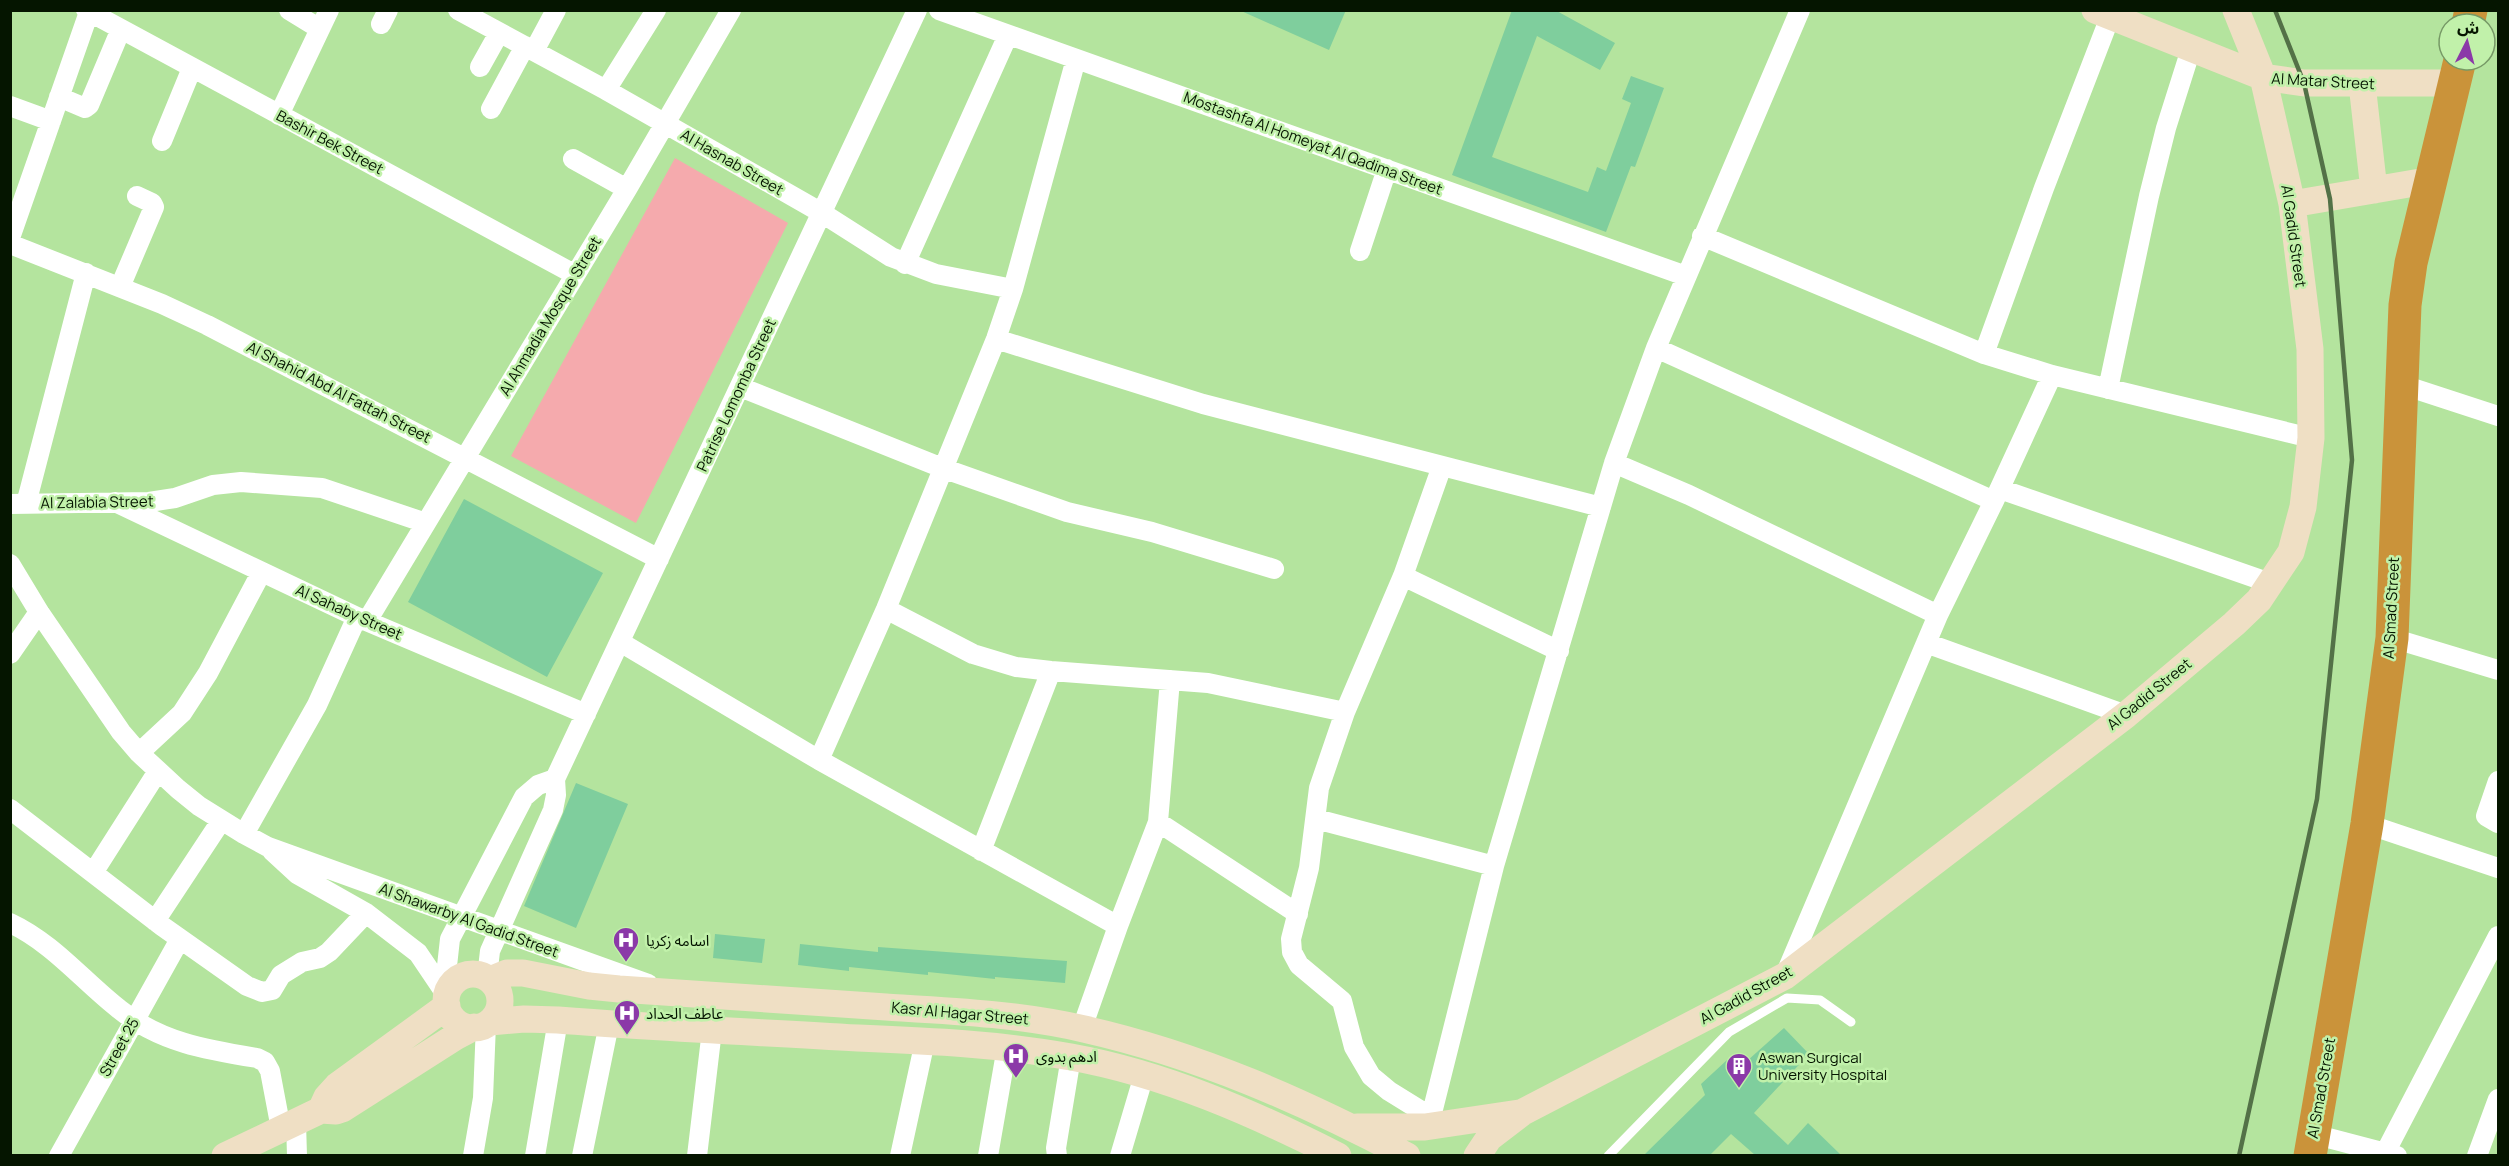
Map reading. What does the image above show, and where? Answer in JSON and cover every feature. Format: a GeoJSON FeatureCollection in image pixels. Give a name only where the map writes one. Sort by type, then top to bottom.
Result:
{"type":"FeatureCollection","features":[{"type":"Feature","properties":{"kind":"highway","name":"Al Smad Street"},"geometry":{"type":"LineString","coordinates":[[2311,1145],[2367,825],[2392,638],[2404,304],[2411,263],[2433,180],[2457,72]]}},
{"type":"Feature","properties":{"kind":"main road","name":"Al Gadid Street"},"geometry":{"type":"LineString","coordinates":[[1477,1155],[1489,1138],[1523,1112],[1785,975],[2126,715],[2234,624],[2259,600],[2291,552],[2303,507],[2311,438],[2310,349],[2292,204],[2263,77],[2236,10]]}},
{"type":"Feature","properties":{"kind":"main road","name":"Al Matar Street"},"geometry":{"type":"LineString","coordinates":[[2102,14],[2263,77],[2304,83],[2362,84],[2457,72]]}},
{"type":"Feature","properties":{"kind":"main road"},"geometry":{"type":"LineString","coordinates":[[2362,84],[2374,190]]}},
{"type":"Feature","properties":{"kind":"main road"},"geometry":{"type":"LineString","coordinates":[[2292,204],[2433,180]]}},
{"type":"Feature","properties":{"kind":"main road","name":"Kasr Al Hagar Street"},"geometry":{"type":"LineString","coordinates":[[489,979],[507,973],[523,973],[589,986],[978,1013],[1082,1028],[1155,1047],[1227,1071],[1352,1127],[1407,1155]]}},
{"type":"Feature","properties":{"kind":"main road"},"geometry":{"type":"LineString","coordinates":[[225,1155],[321,1110],[342,1109],[455,1037],[484,1024],[496,1016],[500,1001],[496,986],[489,979],[472,974],[465,975],[449,995],[337,1086],[327,1097],[321,1110]]}},
{"type":"Feature","properties":{"kind":"main road"},"geometry":{"type":"LineString","coordinates":[[449,995],[457,1022],[465,1026],[484,1024]]}},
{"type":"Feature","properties":{"kind":"main road","name":"Kasr Al Hagar Street"},"geometry":{"type":"LineString","coordinates":[[484,1024],[524,1019],[558,1020],[1007,1047],[1071,1057],[1144,1075],[1212,1097],[1278,1125],[1338,1155]]}},
{"type":"Feature","properties":{"kind":"main road","name":"Al Gadid Street"},"geometry":{"type":"LineString","coordinates":[[1352,1127],[1405,1128],[1439,1121],[1523,1112]]}},
{"type":"Feature","properties":{"kind":"street"},"geometry":{"type":"LineString","coordinates":[[289,10],[320,29]]}},
{"type":"Feature","properties":{"kind":"street"},"geometry":{"type":"LineString","coordinates":[[279,115],[330,10]]}},
{"type":"Feature","properties":{"kind":"street","name":"Al Hasnab Street"},"geometry":{"type":"LineString","coordinates":[[458,10],[606,90],[822,213],[905,264],[936,274],[1013,289]]}},
{"type":"Feature","properties":{"kind":"street"},"geometry":{"type":"LineString","coordinates":[[491,109],[556,10]]}},
{"type":"Feature","properties":{"kind":"street"},"geometry":{"type":"LineString","coordinates":[[606,90],[656,10]]}},
{"type":"Feature","properties":{"kind":"street","name":"Al Ahmadia Mosque Street"},"geometry":{"type":"LineString","coordinates":[[244,834],[317,705],[362,619],[426,523],[627,189],[731,10]]}},
{"type":"Feature","properties":{"kind":"street","name":"Patrise Lomomba Street"},"geometry":{"type":"LineString","coordinates":[[489,979],[490,951],[553,810],[556,795],[555,779],[917,10]]}},
{"type":"Feature","properties":{"kind":"street","name":"Mostashfa Al Homeyat Al Qadima Street"},"geometry":{"type":"LineString","coordinates":[[939,10],[1686,276]]}},
{"type":"Feature","properties":{"kind":"street"},"geometry":{"type":"LineString","coordinates":[[1442,465],[1403,576],[1345,712],[1319,788],[1309,868],[1291,939],[1292,952],[1299,965],[1337,995],[1341,1001],[1350,1036],[1361,1062],[1371,1076],[1389,1091],[1439,1121],[1494,866],[1614,463],[1656,348],[1800,10]]}},
{"type":"Feature","properties":{"kind":"street"},"geometry":{"type":"LineString","coordinates":[[10,238],[87,11]]}},
{"type":"Feature","properties":{"kind":"street","name":"Bashir Bek Street"},"geometry":{"type":"LineString","coordinates":[[87,11],[574,274]]}},
{"type":"Feature","properties":{"kind":"street"},"geometry":{"type":"LineString","coordinates":[[1984,354],[2044,188],[2102,14]]}},
{"type":"Feature","properties":{"kind":"street"},"geometry":{"type":"LineString","coordinates":[[59,97],[80,107],[89,105],[121,29]]}},
{"type":"Feature","properties":{"kind":"street"},"geometry":{"type":"LineString","coordinates":[[480,67],[499,33]]}},
{"type":"Feature","properties":{"kind":"street"},"geometry":{"type":"LineString","coordinates":[[905,264],[1008,35]]}},
{"type":"Feature","properties":{"kind":"street"},"geometry":{"type":"LineString","coordinates":[[2108,389],[2149,196],[2166,128],[2191,49]]}},
{"type":"Feature","properties":{"kind":"street"},"geometry":{"type":"LineString","coordinates":[[819,760],[945,469],[996,339],[1013,289],[1077,59]]}},
{"type":"Feature","properties":{"kind":"street"},"geometry":{"type":"LineString","coordinates":[[162,141],[192,68]]}},
{"type":"Feature","properties":{"kind":"street"},"geometry":{"type":"LineString","coordinates":[[10,106],[51,121]]}},
{"type":"Feature","properties":{"kind":"street"},"geometry":{"type":"LineString","coordinates":[[573,159],[627,189]]}},
{"type":"Feature","properties":{"kind":"street"},"geometry":{"type":"LineString","coordinates":[[1360,251],[1387,169]]}},
{"type":"Feature","properties":{"kind":"street"},"geometry":{"type":"LineString","coordinates":[[120,287],[154,207],[152,202],[137,196]]}},
{"type":"Feature","properties":{"kind":"street"},"geometry":{"type":"LineString","coordinates":[[1702,236],[1984,354],[2052,375],[2311,438]]}},
{"type":"Feature","properties":{"kind":"street","name":"Al Shahid Abd Al Fattah Street"},"geometry":{"type":"LineString","coordinates":[[10,244],[86,273],[207,325],[659,559]]}},
{"type":"Feature","properties":{"kind":"street"},"geometry":{"type":"LineString","coordinates":[[18,504],[86,273]]}},
{"type":"Feature","properties":{"kind":"street"},"geometry":{"type":"LineString","coordinates":[[996,339],[1203,404],[1601,507]]}},
{"type":"Feature","properties":{"kind":"street"},"geometry":{"type":"LineString","coordinates":[[1656,348],[1997,495],[2270,583]]}},
{"type":"Feature","properties":{"kind":"street"},"geometry":{"type":"LineString","coordinates":[[1785,975],[1938,615],[1997,495],[2052,375]]}},
{"type":"Feature","properties":{"kind":"street"},"geometry":{"type":"LineString","coordinates":[[2400,384],[2499,416]]}},
{"type":"Feature","properties":{"kind":"street"},"geometry":{"type":"LineString","coordinates":[[740,387],[945,469],[1067,512],[1152,532],[1274,569]]}},
{"type":"Feature","properties":{"kind":"street"},"geometry":{"type":"LineString","coordinates":[[1614,463],[1730,514],[1938,615]]}},
{"type":"Feature","properties":{"kind":"street","name":"Al Zalabia Street"},"geometry":{"type":"LineString","coordinates":[[18,504],[162,501],[227,482],[305,486],[339,493],[426,523]]}},
{"type":"Feature","properties":{"kind":"street","name":"Al Sahaby Street"},"geometry":{"type":"LineString","coordinates":[[115,502],[362,619],[586,714]]}},
{"type":"Feature","properties":{"kind":"street","name":"Al Shawarby Al Gadid Street"},"geometry":{"type":"LineString","coordinates":[[10,564],[39,612],[121,732],[158,771],[221,821],[268,847],[670,992]]}},
{"type":"Feature","properties":{"kind":"street"},"geometry":{"type":"LineString","coordinates":[[139,753],[182,713],[208,673],[261,573]]}},
{"type":"Feature","properties":{"kind":"street"},"geometry":{"type":"LineString","coordinates":[[1403,576],[1559,651]]}},
{"type":"Feature","properties":{"kind":"street","name":"Al Shawarby Al Gadid Street"},"geometry":{"type":"LineString","coordinates":[[10,584],[39,612]]}},
{"type":"Feature","properties":{"kind":"street"},"geometry":{"type":"LineString","coordinates":[[886,609],[973,654],[1016,667],[1208,683],[1345,712]]}},
{"type":"Feature","properties":{"kind":"street"},"geometry":{"type":"LineString","coordinates":[[10,654],[39,612]]}},
{"type":"Feature","properties":{"kind":"street"},"geometry":{"type":"LineString","coordinates":[[2392,638],[2499,670]]}},
{"type":"Feature","properties":{"kind":"street"},"geometry":{"type":"LineString","coordinates":[[620,642],[819,760],[1118,926]]}},
{"type":"Feature","properties":{"kind":"street"},"geometry":{"type":"LineString","coordinates":[[1926,643],[2126,715]]}},
{"type":"Feature","properties":{"kind":"street"},"geometry":{"type":"LineString","coordinates":[[981,851],[1051,671]]}},
{"type":"Feature","properties":{"kind":"street"},"geometry":{"type":"LineString","coordinates":[[1082,1028],[1158,822],[1170,680]]}},
{"type":"Feature","properties":{"kind":"street"},"geometry":{"type":"LineString","coordinates":[[93,873],[158,771]]}},
{"type":"Feature","properties":{"kind":"street"},"geometry":{"type":"LineString","coordinates":[[449,995],[446,956],[450,939],[524,797],[538,784],[555,779]]}},
{"type":"Feature","properties":{"kind":"street"},"geometry":{"type":"LineString","coordinates":[[2499,781],[2486,816],[2499,823]]}},
{"type":"Feature","properties":{"kind":"street"},"geometry":{"type":"LineString","coordinates":[[10,809],[155,921],[247,986],[262,992],[272,990],[281,975],[302,962],[320,958],[329,952],[366,913]]}},
{"type":"Feature","properties":{"kind":"street"},"geometry":{"type":"LineString","coordinates":[[1316,819],[1494,866]]}},
{"type":"Feature","properties":{"kind":"street"},"geometry":{"type":"LineString","coordinates":[[155,921],[221,821]]}},
{"type":"Feature","properties":{"kind":"street"},"geometry":{"type":"LineString","coordinates":[[1158,822],[1298,914]]}},
{"type":"Feature","properties":{"kind":"street"},"geometry":{"type":"LineString","coordinates":[[2367,825],[2499,868]]}},
{"type":"Feature","properties":{"kind":"street","name":"Al Shawarby Al Gadid Street"},"geometry":{"type":"LineString","coordinates":[[268,847],[297,874],[366,913],[418,953],[449,995]]}},
{"type":"Feature","properties":{"kind":"street"},"geometry":{"type":"LineString","coordinates":[[10,924],[46,945],[134,1020],[179,1042],[212,1051],[257,1058],[265,1062],[289,1125],[297,1155]]}},
{"type":"Feature","properties":{"kind":"street"},"geometry":{"type":"LineString","coordinates":[[2311,1145],[2391,1153],[2494,957],[2499,936]]}},
{"type":"Feature","properties":{"kind":"street","name":"Street 25"},"geometry":{"type":"LineString","coordinates":[[59,1155],[180,939]]}},
{"type":"Feature","properties":{"kind":"street"},"geometry":{"type":"LineString","coordinates":[[535,1155],[558,1020]]}},
{"type":"Feature","properties":{"kind":"street"},"geometry":{"type":"LineString","coordinates":[[473,1155],[483,1098],[484,1024]]}},
{"type":"Feature","properties":{"kind":"street"},"geometry":{"type":"LineString","coordinates":[[582,1155],[609,1024]]}},
{"type":"Feature","properties":{"kind":"street"},"geometry":{"type":"LineString","coordinates":[[697,1155],[712,1030]]}},
{"type":"Feature","properties":{"kind":"street"},"geometry":{"type":"LineString","coordinates":[[900,1155],[925,1041]]}},
{"type":"Feature","properties":{"kind":"street"},"geometry":{"type":"LineString","coordinates":[[988,1155],[1007,1047]]}},
{"type":"Feature","properties":{"kind":"street"},"geometry":{"type":"LineString","coordinates":[[1057,1155],[1056,1148],[1071,1057]]}},
{"type":"Feature","properties":{"kind":"street"},"geometry":{"type":"LineString","coordinates":[[1120,1155],[1144,1075]]}},
{"type":"Feature","properties":{"kind":"street"},"geometry":{"type":"LineString","coordinates":[[2476,1155],[2499,1099]]}},
{"type":"Feature","properties":{"kind":"lane"},"geometry":{"type":"LineString","coordinates":[[1608,1155],[1729,1032],[1787,998],[1820,1000],[1851,1022]]}},
{"type":"Feature","properties":{"kind":"shaded area"},"geometry":{"type":"Polygon","coordinates":[[[675,158],[788,223],[636,523],[511,456],[675,158]]]}},
{"type":"Feature","properties":{"kind":"building"},"geometry":{"type":"Polygon","coordinates":[[[1239,10],[1346,10],[1329,50],[1239,10]]]}},
{"type":"Feature","properties":{"kind":"building"},"geometry":{"type":"Polygon","coordinates":[[[1512,10],[1555,10],[1615,43],[1600,70],[1537,36],[1492,157],[1588,192],[1597,167],[1606,171],[1631,103],[1622,99],[1631,76],[1664,88],[1635,167],[1631,166],[1606,232],[1452,175],[1512,10]]]}},
{"type":"Feature","properties":{"kind":"building"},"geometry":{"type":"Polygon","coordinates":[[[464,499],[603,573],[547,677],[408,602],[464,499]]]}},
{"type":"Feature","properties":{"kind":"building"},"geometry":{"type":"Polygon","coordinates":[[[576,783],[628,804],[576,928],[524,906],[576,783]]]}},
{"type":"Feature","properties":{"kind":"building"},"geometry":{"type":"Polygon","coordinates":[[[715,934],[765,939],[762,963],[713,958],[715,934]]]}},
{"type":"Feature","properties":{"kind":"building"},"geometry":{"type":"Polygon","coordinates":[[[800,944],[878,952],[878,947],[1067,961],[1065,983],[928,972],[928,975],[849,967],[849,971],[798,965],[800,944]]]}},
{"type":"Feature","properties":{"kind":"building","name":"Aswan Surgical University Hospital"},"geometry":{"type":"Polygon","coordinates":[[[1784,1028],[1809,1054],[1754,1113],[1788,1145],[1808,1123],[1841,1155],[1755,1155],[1731,1134],[1710,1155],[1644,1155],[1705,1095],[1701,1084],[1727,1060],[1738,1069],[1784,1028]]]}},
{"type":"Feature","properties":{"kind":"railway"},"geometry":{"type":"LineString","coordinates":[[2239,1156],[2317,799],[2352,460],[2330,199],[2304,83],[2275,10]]}},
{"type":"Feature","properties":{"kind":"place","name":"اسامه زكريا"},"geometry":{"type":"Point","coordinates":[626,963]}},
{"type":"Feature","properties":{"kind":"place","name":"عاطف الحداد"},"geometry":{"type":"Point","coordinates":[627,1036]}},
{"type":"Feature","properties":{"kind":"place","name":"ادهم بدوى"},"geometry":{"type":"Point","coordinates":[1016,1079]}},
{"type":"Feature","properties":{"kind":"place","name":"Aswan Surgical University Hospital"},"geometry":{"type":"Point","coordinates":[1739,1089]}}]}
